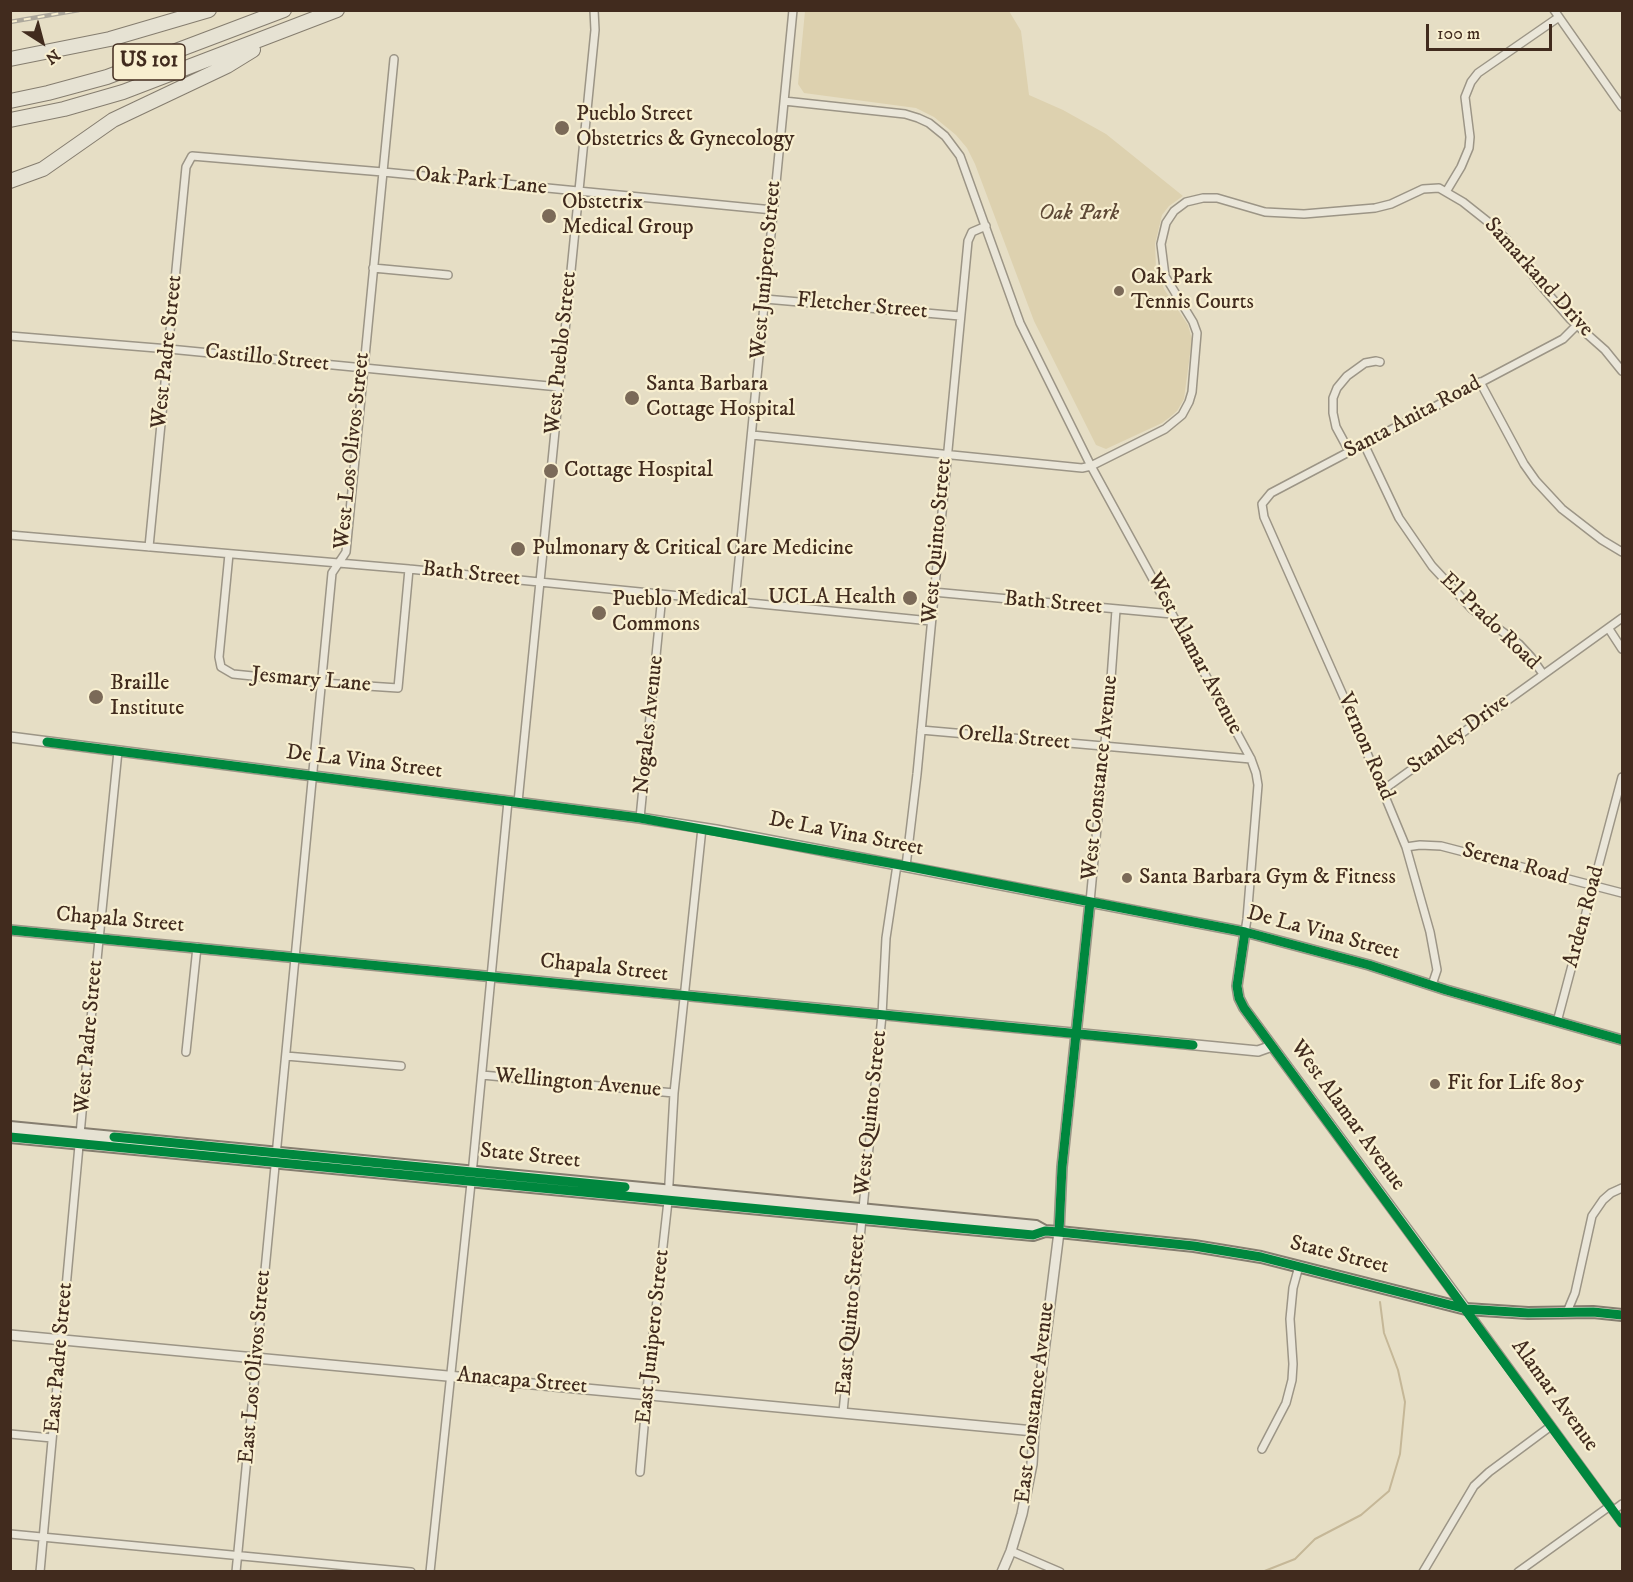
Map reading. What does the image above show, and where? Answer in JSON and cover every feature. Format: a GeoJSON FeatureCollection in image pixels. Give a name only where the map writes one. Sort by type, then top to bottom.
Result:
{"type":"FeatureCollection","features":[{"type":"Feature","properties":{"kind":"highway"},"geometry":{"type":"LineString","coordinates":[[10,59],[110,39],[209,10]]}},
{"type":"Feature","properties":{"kind":"highway","name":"US 101"},"geometry":{"type":"LineString","coordinates":[[10,101],[108,77],[284,10]]}},
{"type":"Feature","properties":{"kind":"highway","name":"US 101"},"geometry":{"type":"LineString","coordinates":[[10,120],[64,109],[123,92],[337,10]]}},
{"type":"Feature","properties":{"kind":"highway"},"geometry":{"type":"LineString","coordinates":[[10,182],[43,169],[113,120],[227,66],[279,33]]}},
{"type":"Feature","properties":{"kind":"main road","name":"State Street"},"geometry":{"type":"LineString","coordinates":[[10,1127],[81,1139]]}},
{"type":"Feature","properties":{"kind":"main road","name":"State Street"},"geometry":{"type":"LineString","coordinates":[[10,1137],[81,1139],[862,1213],[1034,1235],[1045,1231],[1194,1246],[1261,1257],[1466,1309],[1522,1313],[1567,1312],[1623,1315]]}},
{"type":"Feature","properties":{"kind":"street","name":"West Junipero Street"},"geometry":{"type":"LineString","coordinates":[[735,601],[793,10]]}},
{"type":"Feature","properties":{"kind":"street","name":"West Pueblo Street"},"geometry":{"type":"LineString","coordinates":[[518,802],[595,30],[594,13]]}},
{"type":"Feature","properties":{"kind":"street"},"geometry":{"type":"LineString","coordinates":[[752,435],[1082,468],[1091,466],[1165,429],[1182,414],[1189,402],[1198,344],[1197,333],[1193,322],[1165,276],[1161,255],[1162,233],[1173,211],[1181,204],[1195,199],[1209,198],[1265,212],[1304,214],[1376,208],[1431,187],[1446,192],[1461,167],[1468,148],[1470,137],[1466,97],[1471,82],[1478,74],[1556,14],[1623,107]]}},
{"type":"Feature","properties":{"kind":"street","name":"West Los Olivos Street"},"geometry":{"type":"LineString","coordinates":[[275,1158],[332,573],[345,552],[394,59]]}},
{"type":"Feature","properties":{"kind":"street","name":"West Alamar Avenue"},"geometry":{"type":"LineString","coordinates":[[784,101],[905,114],[929,123],[945,136],[960,156],[1020,323],[1091,466],[1251,759],[1258,785],[1247,919],[1238,970],[1239,998],[1395,1215],[1466,1309]]}},
{"type":"Feature","properties":{"kind":"street","name":"Oak Park Lane"},"geometry":{"type":"LineString","coordinates":[[189,158],[196,155],[772,210]]}},
{"type":"Feature","properties":{"kind":"street","name":"West Padre Street"},"geometry":{"type":"LineString","coordinates":[[149,547],[186,167],[189,158]]}},
{"type":"Feature","properties":{"kind":"street","name":"Samarkand Drive"},"geometry":{"type":"LineString","coordinates":[[1446,192],[1480,214],[1506,239],[1549,295],[1623,371]]}},
{"type":"Feature","properties":{"kind":"street","name":"West Quinto Street"},"geometry":{"type":"LineString","coordinates":[[862,1213],[882,1015],[886,938],[902,866],[921,730],[969,236],[972,232],[986,226]]}},
{"type":"Feature","properties":{"kind":"street"},"geometry":{"type":"LineString","coordinates":[[373,268],[448,275]]}},
{"type":"Feature","properties":{"kind":"street","name":"Fletcher Street"},"geometry":{"type":"LineString","coordinates":[[765,299],[960,316]]}},
{"type":"Feature","properties":{"kind":"street","name":"Santa Anita Road"},"geometry":{"type":"LineString","coordinates":[[1264,517],[1262,504],[1267,496],[1563,339],[1577,326]]}},
{"type":"Feature","properties":{"kind":"street","name":"Castillo Street"},"geometry":{"type":"LineString","coordinates":[[10,336],[559,387]]}},
{"type":"Feature","properties":{"kind":"street"},"geometry":{"type":"LineString","coordinates":[[1349,451],[1336,427],[1333,398],[1337,388],[1347,376],[1365,363],[1380,362]]}},
{"type":"Feature","properties":{"kind":"street"},"geometry":{"type":"LineString","coordinates":[[1480,382],[1514,446],[1536,481],[1562,509],[1581,525],[1623,552]]}},
{"type":"Feature","properties":{"kind":"street","name":"El Prado Road"},"geometry":{"type":"LineString","coordinates":[[1364,444],[1399,518],[1432,566],[1472,609],[1519,644],[1543,674]]}},
{"type":"Feature","properties":{"kind":"street","name":"Vernon Road"},"geometry":{"type":"LineString","coordinates":[[1264,517],[1406,847],[1432,941],[1437,969],[1432,985]]}},
{"type":"Feature","properties":{"kind":"street","name":"Bath Street"},"geometry":{"type":"LineString","coordinates":[[10,535],[409,569],[931,621]]}},
{"type":"Feature","properties":{"kind":"street","name":"Jesmary Lane"},"geometry":{"type":"LineString","coordinates":[[229,554],[219,657],[221,667],[233,674],[322,683],[398,688],[409,569]]}},
{"type":"Feature","properties":{"kind":"street","name":"Bath Street"},"geometry":{"type":"LineString","coordinates":[[933,592],[1172,614]]}},
{"type":"Feature","properties":{"kind":"street","name":"Nogales Avenue"},"geometry":{"type":"LineString","coordinates":[[640,818],[662,596]]}},
{"type":"Feature","properties":{"kind":"street","name":"West Constance Avenue"},"geometry":{"type":"LineString","coordinates":[[1059,1232],[1062,1157],[1090,902],[1116,610]]}},
{"type":"Feature","properties":{"kind":"street","name":"Stanley Drive"},"geometry":{"type":"LineString","coordinates":[[1383,790],[1623,618]]}},
{"type":"Feature","properties":{"kind":"street"},"geometry":{"type":"LineString","coordinates":[[1609,629],[1623,649]]}},
{"type":"Feature","properties":{"kind":"street","name":"Orella Street"},"geometry":{"type":"LineString","coordinates":[[921,730],[1251,759]]}},
{"type":"Feature","properties":{"kind":"street","name":"De La Vina Street"},"geometry":{"type":"LineString","coordinates":[[10,737],[640,818],[702,828],[1245,932],[1392,972],[1623,1040]]}},
{"type":"Feature","properties":{"kind":"street","name":"West Padre Street"},"geometry":{"type":"LineString","coordinates":[[81,1139],[118,751]]}},
{"type":"Feature","properties":{"kind":"street","name":"Arden Road"},"geometry":{"type":"LineString","coordinates":[[1557,1022],[1623,777]]}},
{"type":"Feature","properties":{"kind":"street"},"geometry":{"type":"LineString","coordinates":[[430,1572],[452,1376],[508,801]]}},
{"type":"Feature","properties":{"kind":"street"},"geometry":{"type":"LineString","coordinates":[[668,1196],[674,1093],[702,828]]}},
{"type":"Feature","properties":{"kind":"street","name":"Serena Road"},"geometry":{"type":"LineString","coordinates":[[1406,847],[1420,844],[1441,846],[1623,893]]}},
{"type":"Feature","properties":{"kind":"street","name":"Chapala Street"},"geometry":{"type":"LineString","coordinates":[[10,930],[1258,1051],[1272,1046]]}},
{"type":"Feature","properties":{"kind":"street"},"geometry":{"type":"LineString","coordinates":[[186,1052],[197,947]]}},
{"type":"Feature","properties":{"kind":"street"},"geometry":{"type":"LineString","coordinates":[[286,1056],[401,1066]]}},
{"type":"Feature","properties":{"kind":"street","name":"Wellington Avenue"},"geometry":{"type":"LineString","coordinates":[[482,1075],[674,1093]]}},
{"type":"Feature","properties":{"kind":"street","name":"East Padre Street"},"geometry":{"type":"LineString","coordinates":[[40,1572],[81,1139]]}},
{"type":"Feature","properties":{"kind":"street","name":"East Los Olivos Street"},"geometry":{"type":"LineString","coordinates":[[236,1572],[275,1158]]}},
{"type":"Feature","properties":{"kind":"street"},"geometry":{"type":"LineString","coordinates":[[1567,1312],[1575,1293],[1592,1216],[1603,1200],[1611,1193],[1623,1188]]}},
{"type":"Feature","properties":{"kind":"street","name":"East Junipero Street"},"geometry":{"type":"LineString","coordinates":[[640,1472],[668,1196]]}},
{"type":"Feature","properties":{"kind":"street","name":"East Quinto Street"},"geometry":{"type":"LineString","coordinates":[[843,1412],[862,1213]]}},
{"type":"Feature","properties":{"kind":"street","name":"East Constance Avenue"},"geometry":{"type":"LineString","coordinates":[[1002,1572],[1011,1551],[1028,1489],[1059,1232]]}},
{"type":"Feature","properties":{"kind":"street"},"geometry":{"type":"LineString","coordinates":[[1262,1449],[1286,1403],[1292,1380],[1290,1319],[1293,1288],[1299,1266]]}},
{"type":"Feature","properties":{"kind":"street","name":"Alamar Avenue"},"geometry":{"type":"LineString","coordinates":[[1466,1309],[1623,1523]]}},
{"type":"Feature","properties":{"kind":"street","name":"Anacapa Street"},"geometry":{"type":"LineString","coordinates":[[10,1335],[1034,1431]]}},
{"type":"Feature","properties":{"kind":"street"},"geometry":{"type":"LineString","coordinates":[[1423,1572],[1474,1486],[1551,1426]]}},
{"type":"Feature","properties":{"kind":"street"},"geometry":{"type":"LineString","coordinates":[[10,1434],[52,1438]]}},
{"type":"Feature","properties":{"kind":"street"},"geometry":{"type":"LineString","coordinates":[[1518,1572],[1530,1569],[1612,1508],[1623,1504]]}},
{"type":"Feature","properties":{"kind":"street"},"geometry":{"type":"LineString","coordinates":[[10,1534],[411,1572]]}},
{"type":"Feature","properties":{"kind":"street"},"geometry":{"type":"LineString","coordinates":[[1011,1551],[1060,1572]]}},
{"type":"Feature","properties":{"kind":"green space","name":"Oak Park"},"geometry":{"type":"Polygon","coordinates":[[[805,11],[1009,11],[1021,31],[1029,95],[1063,110],[1106,134],[1183,196],[1169,206],[1162,215],[1155,244],[1156,267],[1164,289],[1188,325],[1192,339],[1184,399],[1177,411],[1162,423],[1106,449],[1096,445],[1034,321],[967,148],[956,135],[934,117],[916,108],[804,93],[798,84],[805,11]]]}},
{"type":"Feature","properties":{"kind":"waterway"},"geometry":{"type":"LineString","coordinates":[[1262,1572],[1295,1559],[1315,1539],[1361,1515],[1389,1491],[1400,1454],[1405,1402],[1398,1370],[1384,1333],[1380,1302]]}},
{"type":"Feature","properties":{"kind":"railway"},"geometry":{"type":"LineString","coordinates":[[10,22],[79,10]]}},
{"type":"Feature","properties":{"kind":"cycle path"},"geometry":{"type":"LineString","coordinates":[[47,742],[640,818],[906,866],[1245,932],[1369,965],[1446,990],[1622,1040]]}},
{"type":"Feature","properties":{"kind":"cycle path"},"geometry":{"type":"LineString","coordinates":[[1059,1232],[1062,1167],[1090,902]]}},
{"type":"Feature","properties":{"kind":"cycle path"},"geometry":{"type":"LineString","coordinates":[[10,930],[1193,1045]]}},
{"type":"Feature","properties":{"kind":"cycle path"},"geometry":{"type":"LineString","coordinates":[[1245,932],[1237,986],[1244,1008],[1622,1523]]}},
{"type":"Feature","properties":{"kind":"cycle path"},"geometry":{"type":"LineString","coordinates":[[10,1137],[1033,1235],[1045,1231],[1194,1246],[1261,1257],[1466,1309],[1528,1313],[1593,1312],[1622,1315]]}},
{"type":"Feature","properties":{"kind":"cycle path"},"geometry":{"type":"LineString","coordinates":[[114,1137],[625,1187]]}},
{"type":"Feature","properties":{"kind":"place","name":"Pueblo Street Obstetrics & Gynecology"},"geometry":{"type":"Point","coordinates":[562,128]}},
{"type":"Feature","properties":{"kind":"place","name":"Obstetrix Medical Group"},"geometry":{"type":"Point","coordinates":[549,216]}},
{"type":"Feature","properties":{"kind":"place","name":"Oak Park Tennis Courts"},"geometry":{"type":"Point","coordinates":[1119,291]}},
{"type":"Feature","properties":{"kind":"place","name":"Santa Barbara Cottage Hospital"},"geometry":{"type":"Point","coordinates":[632,398]}},
{"type":"Feature","properties":{"kind":"place","name":"Cottage Hospital"},"geometry":{"type":"Point","coordinates":[551,471]}},
{"type":"Feature","properties":{"kind":"place","name":"Pulmonary & Critical Care Medicine"},"geometry":{"type":"Point","coordinates":[518,549]}},
{"type":"Feature","properties":{"kind":"place","name":"UCLA Health"},"geometry":{"type":"Point","coordinates":[910,598]}},
{"type":"Feature","properties":{"kind":"place","name":"Pueblo Medical Commons"},"geometry":{"type":"Point","coordinates":[599,613]}},
{"type":"Feature","properties":{"kind":"place","name":"Braille Institute"},"geometry":{"type":"Point","coordinates":[96,697]}},
{"type":"Feature","properties":{"kind":"place","name":"Santa Barbara Gym & Fitness"},"geometry":{"type":"Point","coordinates":[1127,878]}},
{"type":"Feature","properties":{"kind":"place","name":"Fit for Life 805"},"geometry":{"type":"Point","coordinates":[1435,1084]}}]}
